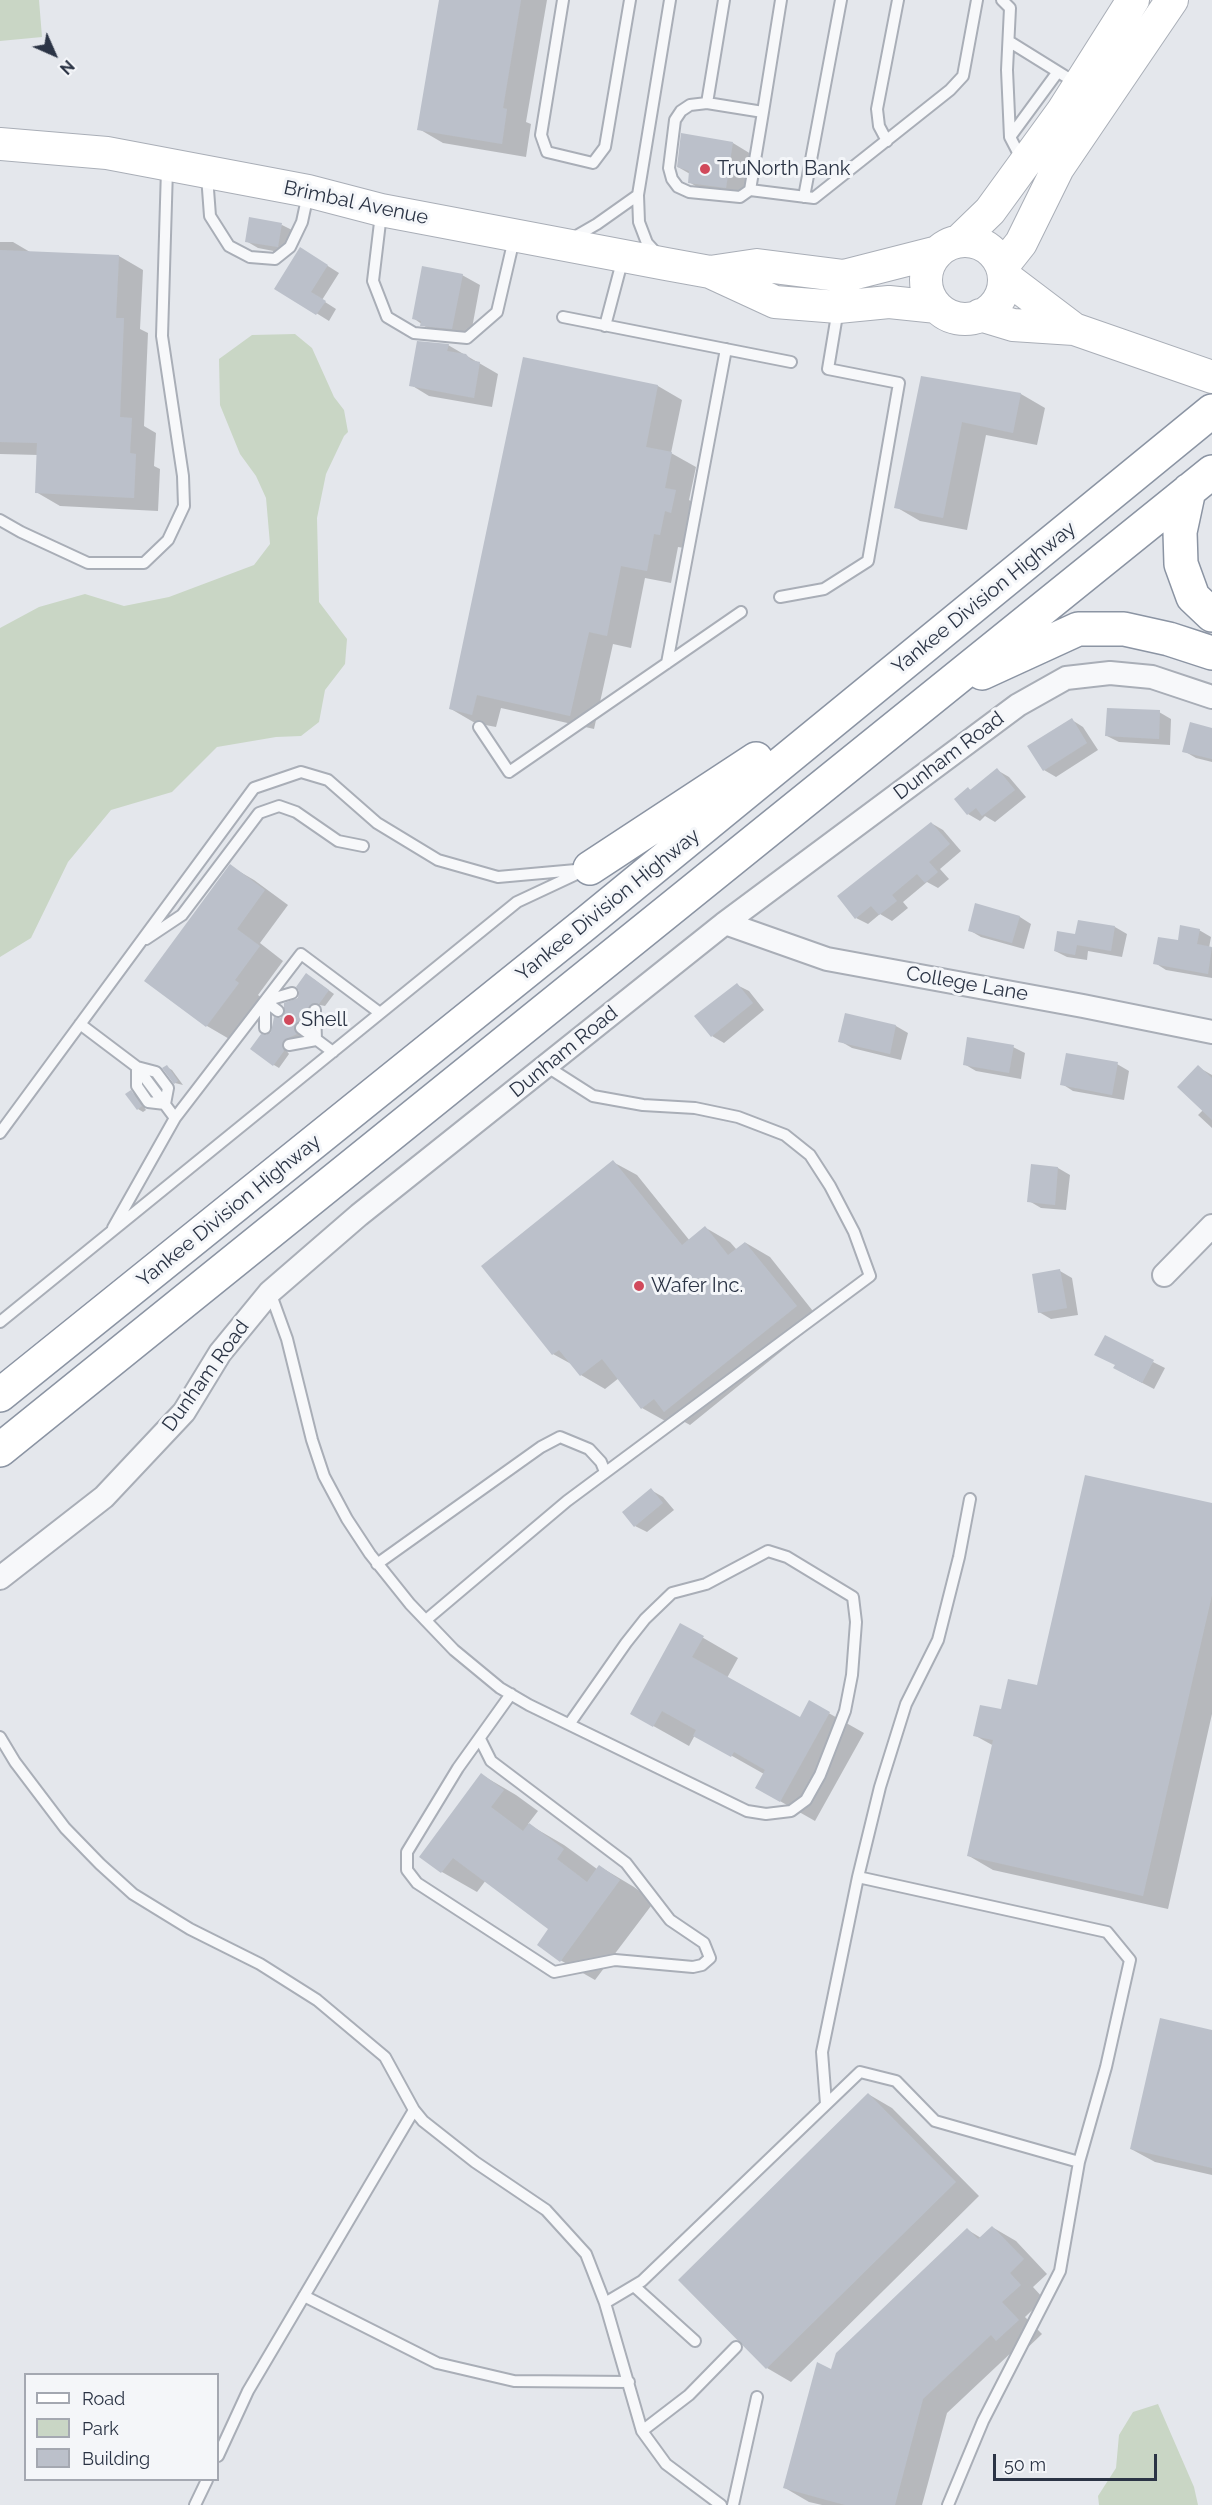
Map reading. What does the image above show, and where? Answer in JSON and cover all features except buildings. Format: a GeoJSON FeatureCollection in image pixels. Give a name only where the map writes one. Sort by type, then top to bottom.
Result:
{"type":"FeatureCollection","features":[{"type":"Feature","properties":{"kind":"highway","name":"Yankee Division Highway"},"geometry":{"type":"LineString","coordinates":[[0,1395],[594,917],[1212,411]]}},
{"type":"Feature","properties":{"kind":"highway"},"geometry":{"type":"LineString","coordinates":[[1201,481],[1180,532],[1181,564],[1193,597],[1212,615]]}},
{"type":"Feature","properties":{"kind":"highway"},"geometry":{"type":"LineString","coordinates":[[0,1450],[1201,481]]}},
{"type":"Feature","properties":{"kind":"highway"},"geometry":{"type":"LineString","coordinates":[[590,868],[736,774],[1069,528]]}},
{"type":"Feature","properties":{"kind":"highway"},"geometry":{"type":"LineString","coordinates":[[940,693],[1078,629],[1124,629],[1169,639],[1212,653]]}},
{"type":"Feature","properties":{"kind":"main road"},"geometry":{"type":"LineString","coordinates":[[710,272],[756,265],[844,276],[948,247],[973,242],[985,246],[995,255],[1003,272],[1003,289],[998,300],[990,309],[980,315],[957,318],[937,307],[928,292],[926,273],[930,262],[948,247],[990,211],[1024,164],[1068,79],[1133,0]]}},
{"type":"Feature","properties":{"kind":"main road"},"geometry":{"type":"LineString","coordinates":[[1003,272],[1022,243],[1058,168],[1172,0]]}},
{"type":"Feature","properties":{"kind":"main road","name":"Brimbal Avenue"},"geometry":{"type":"LineString","coordinates":[[0,144],[107,153],[308,191],[381,210],[710,272]]}},
{"type":"Feature","properties":{"kind":"main road"},"geometry":{"type":"LineString","coordinates":[[710,272],[775,302],[838,307],[889,302],[937,307]]}},
{"type":"Feature","properties":{"kind":"main road"},"geometry":{"type":"LineString","coordinates":[[1003,272],[1074,329]]}},
{"type":"Feature","properties":{"kind":"main road"},"geometry":{"type":"LineString","coordinates":[[980,315],[1013,325],[1074,329],[1209,376]]}},
{"type":"Feature","properties":{"kind":"street","name":"Dunham Road"},"geometry":{"type":"LineString","coordinates":[[0,1578],[104,1497],[184,1412],[219,1353],[270,1292],[359,1215],[726,923],[1018,705],[1066,678],[1110,674],[1152,677],[1212,697]]}},
{"type":"Feature","properties":{"kind":"street","name":"College Lane"},"geometry":{"type":"LineString","coordinates":[[726,923],[827,959],[1212,1032]]}},
{"type":"Feature","properties":{"kind":"street"},"geometry":{"type":"LineString","coordinates":[[1164,1275],[1212,1226]]}},
{"type":"Feature","properties":{"kind":"lane"},"geometry":{"type":"LineString","coordinates":[[562,0],[541,135],[547,152],[593,163],[605,147],[630,0]]}},
{"type":"Feature","properties":{"kind":"lane"},"geometry":{"type":"LineString","coordinates":[[666,264],[647,243],[639,222],[638,195],[670,0]]}},
{"type":"Feature","properties":{"kind":"lane"},"geometry":{"type":"LineString","coordinates":[[707,103],[723,0]]}},
{"type":"Feature","properties":{"kind":"lane"},"geometry":{"type":"LineString","coordinates":[[750,190],[781,0]]}},
{"type":"Feature","properties":{"kind":"lane"},"geometry":{"type":"LineString","coordinates":[[804,197],[841,0]]}},
{"type":"Feature","properties":{"kind":"lane"},"geometry":{"type":"LineString","coordinates":[[887,141],[879,126],[877,109],[898,0]]}},
{"type":"Feature","properties":{"kind":"lane"},"geometry":{"type":"LineString","coordinates":[[763,112],[707,103],[690,105],[681,111],[675,120],[669,168],[672,179],[678,187],[689,192],[740,197],[750,190],[814,198],[887,141],[963,76],[977,0]]}},
{"type":"Feature","properties":{"kind":"lane"},"geometry":{"type":"LineString","coordinates":[[1010,3],[1008,69],[1010,137],[1024,164]]}},
{"type":"Feature","properties":{"kind":"lane"},"geometry":{"type":"LineString","coordinates":[[1010,42],[1068,79],[1010,137]]}},
{"type":"Feature","properties":{"kind":"lane"},"geometry":{"type":"LineString","coordinates":[[0,520],[88,563],[144,563],[168,540],[184,506],[183,476],[162,336],[167,165]]}},
{"type":"Feature","properties":{"kind":"lane"},"geometry":{"type":"LineString","coordinates":[[207,173],[210,216],[229,246],[250,257],[275,259],[290,247],[302,222],[308,191]]}},
{"type":"Feature","properties":{"kind":"lane"},"geometry":{"type":"LineString","coordinates":[[563,243],[597,224],[638,195]]}},
{"type":"Feature","properties":{"kind":"lane"},"geometry":{"type":"LineString","coordinates":[[381,210],[373,281],[387,317],[414,333],[467,338],[497,312],[515,235]]}},
{"type":"Feature","properties":{"kind":"lane"},"geometry":{"type":"LineString","coordinates":[[605,326],[624,255]]}},
{"type":"Feature","properties":{"kind":"lane"},"geometry":{"type":"LineString","coordinates":[[780,597],[824,589],[868,561],[899,383],[828,369],[844,276]]}},
{"type":"Feature","properties":{"kind":"lane"},"geometry":{"type":"LineString","coordinates":[[563,317],[791,362]]}},
{"type":"Feature","properties":{"kind":"lane"},"geometry":{"type":"LineString","coordinates":[[667,663],[726,349]]}},
{"type":"Feature","properties":{"kind":"lane"},"geometry":{"type":"LineString","coordinates":[[479,727],[509,772],[741,612]]}},
{"type":"Feature","properties":{"kind":"lane"},"geometry":{"type":"LineString","coordinates":[[0,1133],[254,788],[301,772],[328,780],[377,823],[438,860],[498,878],[590,868]]}},
{"type":"Feature","properties":{"kind":"lane"},"geometry":{"type":"LineString","coordinates":[[139,944],[182,915],[259,813],[279,806],[296,812],[339,841],[363,846]]}},
{"type":"Feature","properties":{"kind":"lane"},"geometry":{"type":"LineString","coordinates":[[0,1322],[517,902],[590,868]]}},
{"type":"Feature","properties":{"kind":"lane"},"geometry":{"type":"LineString","coordinates":[[110,1233],[175,1118],[301,954],[380,1013]]}},
{"type":"Feature","properties":{"kind":"lane"},"geometry":{"type":"LineString","coordinates":[[265,1001],[292,993]]}},
{"type":"Feature","properties":{"kind":"lane"},"geometry":{"type":"LineString","coordinates":[[265,1001],[278,1011]]}},
{"type":"Feature","properties":{"kind":"lane"},"geometry":{"type":"LineString","coordinates":[[265,1001],[265,1028]]}},
{"type":"Feature","properties":{"kind":"lane"},"geometry":{"type":"LineString","coordinates":[[315,1010],[316,1040]]}},
{"type":"Feature","properties":{"kind":"lane"},"geometry":{"type":"LineString","coordinates":[[80,1024],[137,1067],[156,1072],[168,1088],[165,1104],[175,1118]]}},
{"type":"Feature","properties":{"kind":"lane"},"geometry":{"type":"LineString","coordinates":[[301,1028],[333,1052]]}},
{"type":"Feature","properties":{"kind":"lane"},"geometry":{"type":"LineString","coordinates":[[289,1045],[316,1040]]}},
{"type":"Feature","properties":{"kind":"lane"},"geometry":{"type":"LineString","coordinates":[[426,1620],[567,1501],[870,1276],[854,1232],[830,1186],[810,1155],[785,1135],[738,1117],[695,1108],[643,1105],[593,1096],[546,1066]]}},
{"type":"Feature","properties":{"kind":"lane"},"geometry":{"type":"LineString","coordinates":[[137,1067],[137,1086],[148,1102],[165,1104]]}},
{"type":"Feature","properties":{"kind":"lane"},"geometry":{"type":"LineString","coordinates":[[270,1292],[287,1339],[312,1440],[324,1476],[347,1520],[377,1564],[454,1650],[500,1688],[511,1694],[682,1781],[747,1811],[766,1814],[791,1811],[806,1800],[820,1775],[844,1711],[852,1675],[856,1622],[853,1597],[787,1557],[768,1551],[705,1584],[672,1593],[645,1619],[626,1643],[570,1723]]}},
{"type":"Feature","properties":{"kind":"lane"},"geometry":{"type":"LineString","coordinates":[[377,1564],[541,1447],[560,1437],[589,1449],[601,1462],[605,1472]]}},
{"type":"Feature","properties":{"kind":"lane"},"geometry":{"type":"LineString","coordinates":[[826,2104],[822,2052],[858,1877],[880,1787],[906,1704],[938,1640],[959,1557],[970,1499]]}},
{"type":"Feature","properties":{"kind":"lane"},"geometry":{"type":"LineString","coordinates":[[480,1739],[491,1761],[626,1863],[670,1920],[704,1943],[710,1958],[702,1965],[693,1967],[615,1960],[554,1972],[417,1883],[407,1870],[406,1852],[458,1768],[511,1694]]}},
{"type":"Feature","properties":{"kind":"lane"},"geometry":{"type":"LineString","coordinates":[[0,1737],[15,1762],[65,1828],[133,1894],[180,1924],[260,1964],[317,2000],[385,2057],[414,2110],[423,2121],[475,2162],[546,2210],[586,2254],[605,2303],[642,2432],[666,2464],[707,2501],[721,2505]]}},
{"type":"Feature","properties":{"kind":"lane"},"geometry":{"type":"LineString","coordinates":[[858,1877],[1107,1932],[1130,1959],[1106,2067],[1079,2162],[1060,2271],[983,2421],[948,2505]]}},
{"type":"Feature","properties":{"kind":"lane"},"geometry":{"type":"LineString","coordinates":[[605,2303],[642,2282],[860,2072],[896,2081],[935,2121],[1079,2162]]}},
{"type":"Feature","properties":{"kind":"lane"},"geometry":{"type":"LineString","coordinates":[[219,2454],[248,2391],[414,2110]]}},
{"type":"Feature","properties":{"kind":"lane"},"geometry":{"type":"LineString","coordinates":[[634,2286],[695,2341]]}},
{"type":"Feature","properties":{"kind":"lane"},"geometry":{"type":"LineString","coordinates":[[304,2296],[437,2363],[514,2381],[628,2382]]}},
{"type":"Feature","properties":{"kind":"lane"},"geometry":{"type":"LineString","coordinates":[[642,2432],[689,2395],[736,2347]]}},
{"type":"Feature","properties":{"kind":"lane"},"geometry":{"type":"LineString","coordinates":[[733,2505],[757,2397]]}},
{"type":"Feature","properties":{"kind":"lane"},"geometry":{"type":"LineString","coordinates":[[195,2505],[207,2481]]}},
{"type":"Feature","properties":{"kind":"green space"},"geometry":{"type":"Polygon","coordinates":[[[0,0],[39,0],[42,37],[0,41],[0,0]]]}},
{"type":"Feature","properties":{"kind":"green space"},"geometry":{"type":"Polygon","coordinates":[[[295,334],[312,348],[334,397],[344,410],[348,432],[326,474],[317,518],[319,602],[347,639],[345,664],[325,690],[319,722],[301,736],[276,737],[217,747],[172,792],[111,810],[68,862],[31,938],[0,957],[0,628],[39,607],[85,594],[124,606],[169,597],[254,565],[270,544],[266,498],[256,476],[240,454],[220,405],[219,359],[252,335],[295,334]]]}},
{"type":"Feature","properties":{"kind":"green space"},"geometry":{"type":"Polygon","coordinates":[[[1158,2404],[1194,2487],[1198,2505],[1099,2505],[1098,2496],[1116,2468],[1119,2435],[1133,2412],[1158,2404]]]}},
{"type":"Feature","properties":{"kind":"place","name":"TruNorth Bank"},"geometry":{"type":"Point","coordinates":[705,169]}},
{"type":"Feature","properties":{"kind":"place","name":"Shell"},"geometry":{"type":"Point","coordinates":[289,1020]}},
{"type":"Feature","properties":{"kind":"place","name":"Wafer Inc."},"geometry":{"type":"Point","coordinates":[639,1286]}}]}
